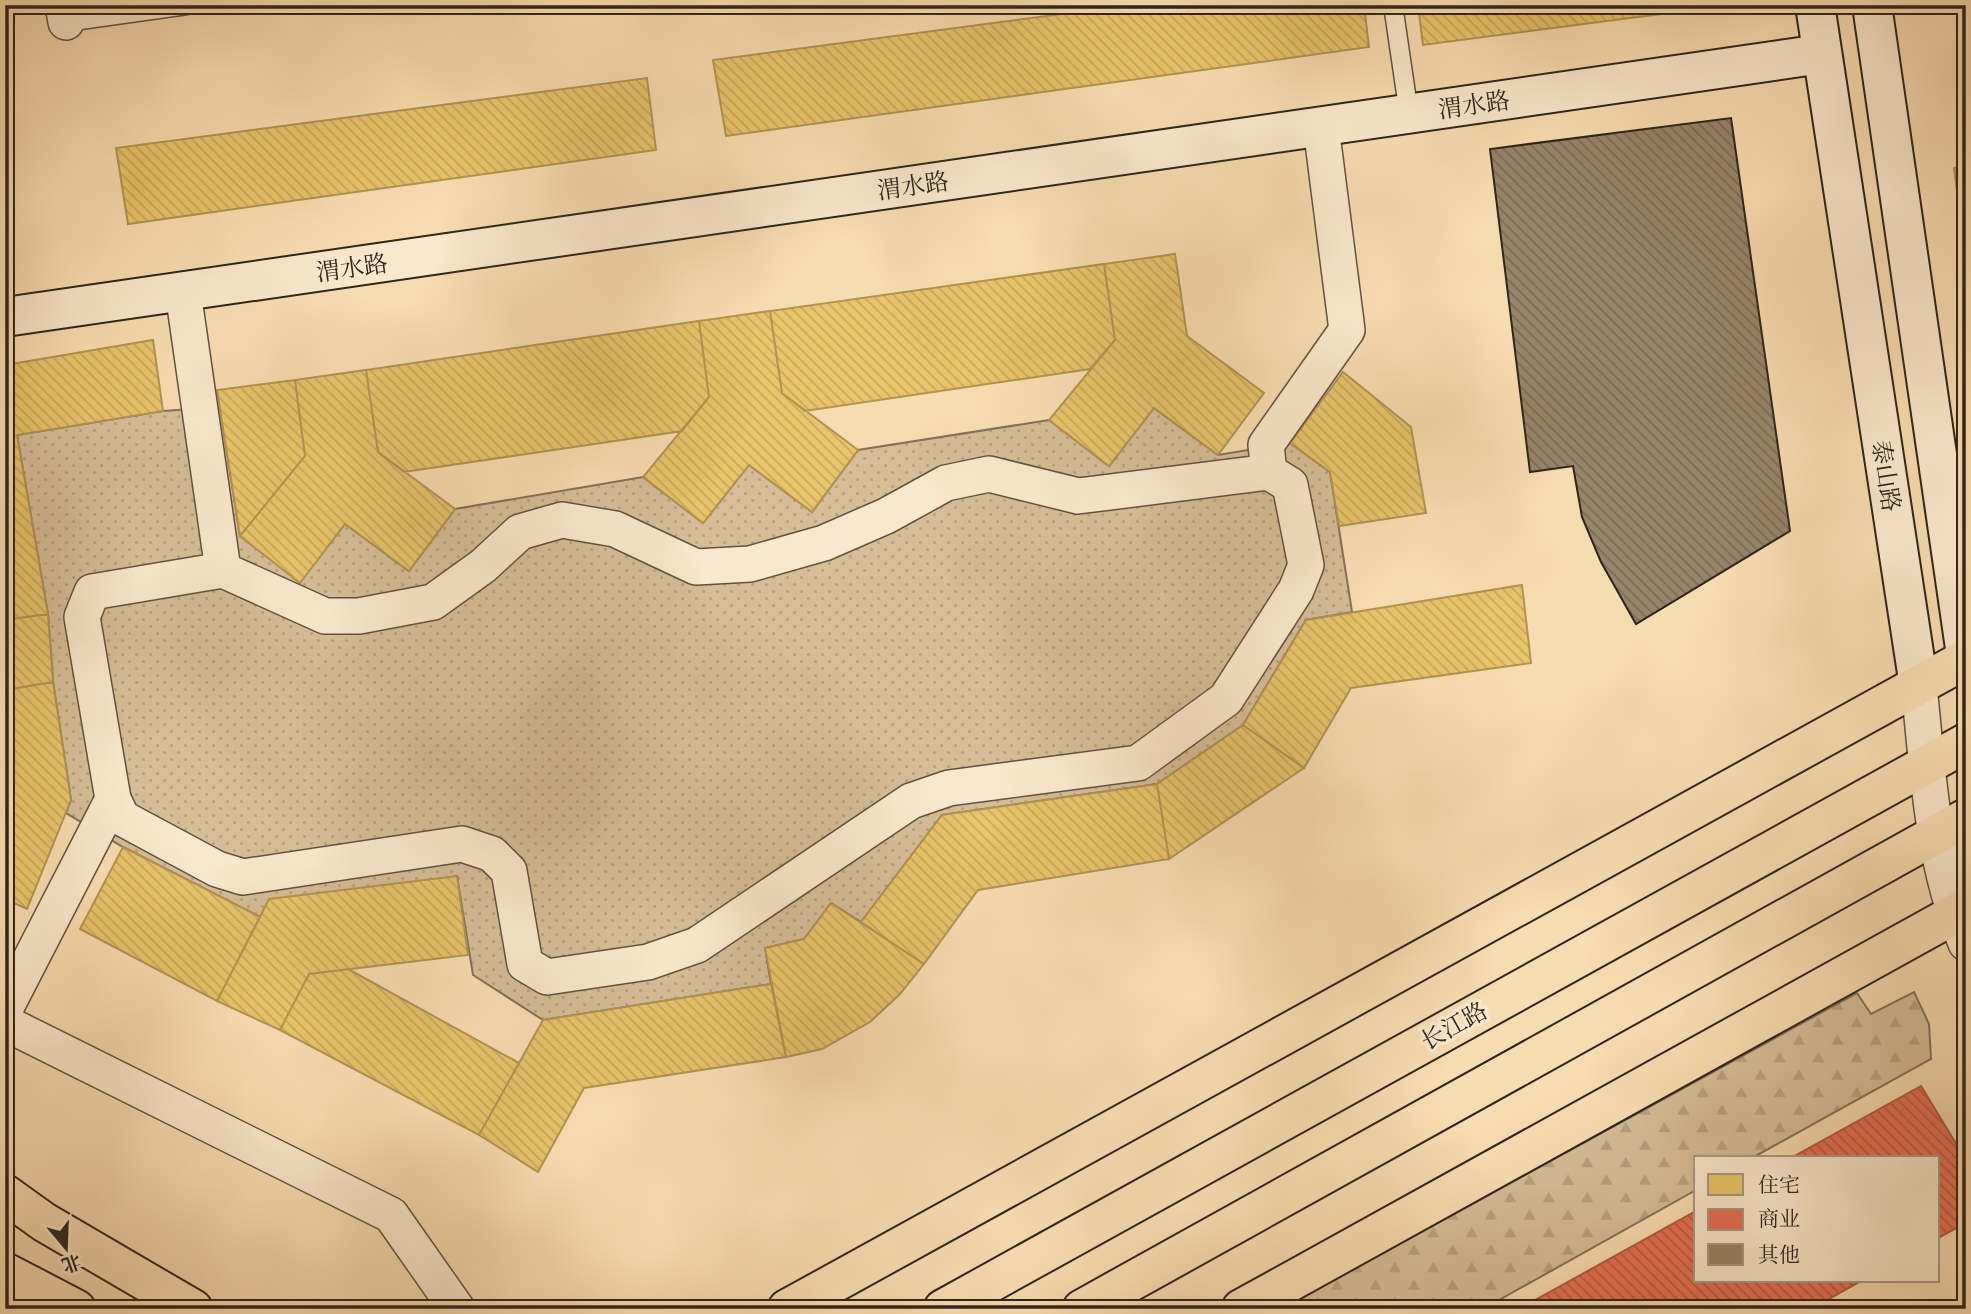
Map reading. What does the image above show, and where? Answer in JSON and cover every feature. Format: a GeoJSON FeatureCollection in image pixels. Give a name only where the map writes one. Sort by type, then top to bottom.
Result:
{"type":"FeatureCollection","features":[{"type":"Feature","properties":{"kind":"main road"},"geometry":{"type":"LineString","coordinates":[[787,1309],[1919,686],[1966,657]]}},
{"type":"Feature","properties":{"kind":"main road","name":"长江路"},"geometry":{"type":"LineString","coordinates":[[943,1309],[1966,743]]}},
{"type":"Feature","properties":{"kind":"main road"},"geometry":{"type":"LineString","coordinates":[[1082,1309],[1950,827]]}},
{"type":"Feature","properties":{"kind":"main road"},"geometry":{"type":"LineString","coordinates":[[1241,1309],[1962,922]]}},
{"type":"Feature","properties":{"kind":"main road"},"geometry":{"type":"LineString","coordinates":[[5,1194],[44,1222],[192,1309]]}},
{"type":"Feature","properties":{"kind":"main road"},"geometry":{"type":"LineString","coordinates":[[5,1272],[76,1309]]}},
{"type":"Feature","properties":{"kind":"street","name":"泰山路"},"geometry":{"type":"LineString","coordinates":[[1815,5],[1919,686],[1927,765],[1950,827],[1962,922]]}},
{"type":"Feature","properties":{"kind":"street"},"geometry":{"type":"LineString","coordinates":[[1872,5],[1966,657]]}},
{"type":"Feature","properties":{"kind":"street","name":"渭水路"},"geometry":{"type":"LineString","coordinates":[[5,317],[1821,54]]}},
{"type":"Feature","properties":{"kind":"street"},"geometry":{"type":"LineString","coordinates":[[1269,472],[1266,445],[1347,330],[1321,127]]}},
{"type":"Feature","properties":{"kind":"street"},"geometry":{"type":"LineString","coordinates":[[183,292],[223,570]]}},
{"type":"Feature","properties":{"kind":"street"},"geometry":{"type":"LineString","coordinates":[[1269,472],[1290,485],[1306,565],[1296,590],[1226,699],[1138,763],[949,788],[911,800],[697,945],[648,962],[547,976],[525,964],[509,871],[492,853],[462,844],[243,877],[217,869],[122,818],[113,799],[82,617],[92,592],[223,570],[326,616],[359,616],[433,602],[483,566],[520,532],[562,520],[615,529],[696,567],[750,564],[824,542],[886,516],[946,484],[989,474],[1077,496],[1269,472]]}},
{"type":"Feature","properties":{"kind":"street"},"geometry":{"type":"LineString","coordinates":[[5,1009],[113,799]]}},
{"type":"Feature","properties":{"kind":"street"},"geometry":{"type":"LineString","coordinates":[[5,1023],[391,1215],[457,1309]]}},
{"type":"Feature","properties":{"kind":"lane"},"geometry":{"type":"LineString","coordinates":[[65,13],[187,5]]}},
{"type":"Feature","properties":{"kind":"lane"},"geometry":{"type":"LineString","coordinates":[[1393,5],[1409,114]]}},
{"type":"Feature","properties":{"kind":"green space"},"geometry":{"type":"Polygon","coordinates":[[[220,407],[240,536],[300,582],[345,524],[409,571],[455,509],[643,477],[703,523],[749,465],[812,512],[858,450],[1049,420],[1109,466],[1154,408],[1218,455],[1290,443],[1330,472],[1352,612],[1306,620],[1243,725],[1157,784],[942,815],[861,922],[831,903],[804,939],[765,948],[771,984],[543,1020],[473,975],[457,876],[260,917],[123,847],[66,813],[71,800],[53,682],[48,614],[17,435],[163,411],[220,407]]]}},
{"type":"Feature","properties":{"kind":"green space"},"geometry":{"type":"Polygon","coordinates":[[[1914,992],[1929,1024],[1931,1059],[1756,1156],[1694,1156],[1694,1191],[1483,1309],[1281,1309],[1857,993],[1871,1014],[1914,992]]]}},
{"type":"Feature","properties":{"kind":"building: 住宅"},"geometry":{"type":"Polygon","coordinates":[[[1130,5],[1364,5],[1369,47],[726,136],[713,60],[1130,5]]]}},
{"type":"Feature","properties":{"kind":"building: 住宅"},"geometry":{"type":"Polygon","coordinates":[[[1418,5],[1722,5],[1722,6],[1423,45],[1418,5]]]}},
{"type":"Feature","properties":{"kind":"building: 住宅"},"geometry":{"type":"Polygon","coordinates":[[[647,78],[656,150],[128,224],[116,148],[647,78]]]}},
{"type":"Feature","properties":{"kind":"building: 住宅"},"geometry":{"type":"Polygon","coordinates":[[[1966,166],[1966,257],[1954,168],[1966,166]]]}},
{"type":"Feature","properties":{"kind":"building: 住宅"},"geometry":{"type":"Polygon","coordinates":[[[1175,254],[1187,336],[1264,393],[1218,455],[1154,408],[1109,466],[1049,420],[1115,340],[1104,264],[1175,254]]]}},
{"type":"Feature","properties":{"kind":"building: 住宅"},"geometry":{"type":"Polygon","coordinates":[[[1104,264],[1115,340],[1090,369],[805,411],[782,393],[770,311],[1104,264]]]}},
{"type":"Feature","properties":{"kind":"building: 住宅"},"geometry":{"type":"Polygon","coordinates":[[[770,311],[782,393],[858,450],[812,512],[749,465],[703,523],[643,477],[709,397],[699,321],[770,311]]]}},
{"type":"Feature","properties":{"kind":"building: 住宅"},"geometry":{"type":"Polygon","coordinates":[[[699,321],[709,397],[682,431],[404,472],[378,452],[366,370],[699,321]]]}},
{"type":"Feature","properties":{"kind":"building: 住宅"},"geometry":{"type":"Polygon","coordinates":[[[153,340],[163,411],[17,435],[48,614],[5,620],[5,365],[153,340]]]}},
{"type":"Feature","properties":{"kind":"building: 住宅"},"geometry":{"type":"Polygon","coordinates":[[[366,370],[378,452],[455,509],[409,571],[345,524],[300,583],[240,536],[305,456],[295,380],[366,370]]]}},
{"type":"Feature","properties":{"kind":"building: 住宅"},"geometry":{"type":"Polygon","coordinates":[[[1343,372],[1411,427],[1426,513],[1339,526],[1330,472],[1290,443],[1343,372]]]}},
{"type":"Feature","properties":{"kind":"building: 住宅"},"geometry":{"type":"Polygon","coordinates":[[[295,380],[305,456],[240,536],[217,390],[295,380]]]}},
{"type":"Feature","properties":{"kind":"building: 住宅"},"geometry":{"type":"Polygon","coordinates":[[[1522,585],[1531,663],[1351,688],[1304,768],[1243,725],[1306,620],[1522,585]]]}},
{"type":"Feature","properties":{"kind":"building: 住宅"},"geometry":{"type":"Polygon","coordinates":[[[48,614],[53,682],[5,690],[5,620],[48,614]]]}},
{"type":"Feature","properties":{"kind":"building: 住宅"},"geometry":{"type":"Polygon","coordinates":[[[53,682],[71,800],[27,909],[5,899],[5,690],[53,682]]]}},
{"type":"Feature","properties":{"kind":"building: 住宅"},"geometry":{"type":"Polygon","coordinates":[[[1243,725],[1304,768],[1169,859],[1157,784],[1243,725]]]}},
{"type":"Feature","properties":{"kind":"building: 住宅"},"geometry":{"type":"Polygon","coordinates":[[[1157,784],[1169,859],[978,890],[924,964],[861,922],[942,815],[1157,784]]]}},
{"type":"Feature","properties":{"kind":"building: 住宅"},"geometry":{"type":"Polygon","coordinates":[[[123,847],[260,917],[217,1001],[80,929],[123,847]]]}},
{"type":"Feature","properties":{"kind":"building: 住宅"},"geometry":{"type":"Polygon","coordinates":[[[457,876],[468,955],[309,974],[280,1030],[217,1001],[269,899],[457,876]]]}},
{"type":"Feature","properties":{"kind":"building: 住宅"},"geometry":{"type":"Polygon","coordinates":[[[831,903],[924,964],[900,994],[870,1022],[822,1049],[786,1057],[765,948],[804,939],[831,903]]]}},
{"type":"Feature","properties":{"kind":"building: 住宅"},"geometry":{"type":"Polygon","coordinates":[[[348,969],[519,1063],[479,1135],[280,1030],[309,974],[348,969]]]}},
{"type":"Feature","properties":{"kind":"building: 住宅"},"geometry":{"type":"Polygon","coordinates":[[[771,984],[786,1057],[584,1088],[538,1172],[479,1135],[543,1020],[771,984]]]}},
{"type":"Feature","properties":{"kind":"building: 商业"},"geometry":{"type":"Polygon","coordinates":[[[1921,1086],[1966,1160],[1966,1223],[1940,1237],[1940,1156],[1795,1156],[1921,1086]]]}},
{"type":"Feature","properties":{"kind":"building: 商业"},"geometry":{"type":"Polygon","coordinates":[[[1694,1212],[1694,1282],[1859,1282],[1811,1309],[1519,1309],[1694,1212]]]}},
{"type":"Feature","properties":{"kind":"building: 其他"},"geometry":{"type":"Polygon","coordinates":[[[1731,118],[1790,531],[1636,624],[1601,562],[1582,517],[1573,466],[1530,472],[1490,149],[1731,118]]]}}]}
